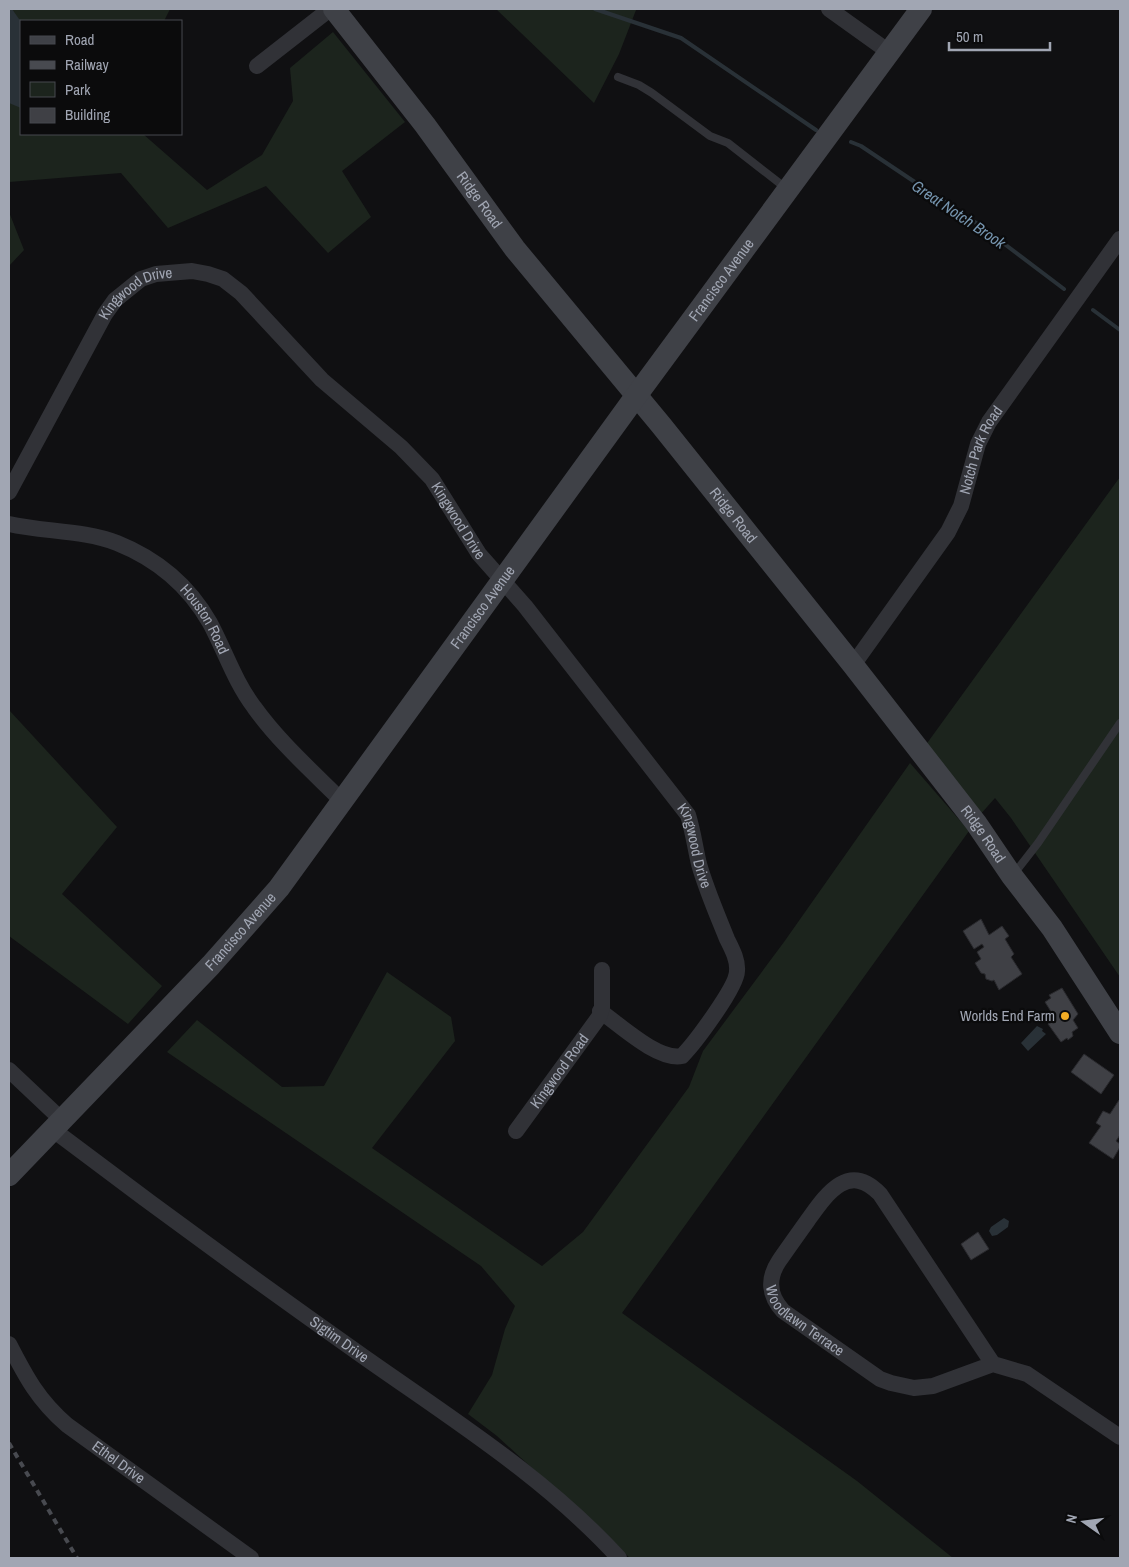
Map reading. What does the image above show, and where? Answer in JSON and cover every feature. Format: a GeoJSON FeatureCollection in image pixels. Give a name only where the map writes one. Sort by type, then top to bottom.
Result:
{"type":"FeatureCollection","features":[{"type":"Feature","properties":{"kind":"main road","name":"Ridge Road"},"geometry":{"type":"LineString","coordinates":[[332,9],[425,125],[515,249],[853,666],[976,824],[1012,876],[1052,928],[1120,1033]]}},
{"type":"Feature","properties":{"kind":"main road","name":"Francisco Avenue"},"geometry":{"type":"LineString","coordinates":[[9,1175],[211,965],[279,888],[636,396],[921,9]]}},
{"type":"Feature","properties":{"kind":"street"},"geometry":{"type":"LineString","coordinates":[[257,66],[332,9]]}},
{"type":"Feature","properties":{"kind":"street"},"geometry":{"type":"LineString","coordinates":[[829,9],[889,52]]}},
{"type":"Feature","properties":{"kind":"street","name":"Notch Park Road"},"geometry":{"type":"LineString","coordinates":[[853,666],[948,532],[966,493],[978,444],[989,422],[1120,239]]}},
{"type":"Feature","properties":{"kind":"street","name":"Kingwood Drive"},"geometry":{"type":"LineString","coordinates":[[9,492],[105,314],[115,300],[141,279],[156,274],[192,271],[224,279],[241,293],[322,380],[401,447],[432,479],[479,554],[524,606],[688,815],[693,830],[699,864],[737,962],[738,973],[730,990],[682,1056],[674,1058],[654,1050],[600,1011]]}},
{"type":"Feature","properties":{"kind":"street","name":"Houston Road"},"geometry":{"type":"LineString","coordinates":[[9,524],[32,529],[63,532],[116,543],[142,555],[179,581],[195,600],[209,623],[239,683],[253,706],[288,747],[342,801]]}},
{"type":"Feature","properties":{"kind":"street"},"geometry":{"type":"LineString","coordinates":[[600,1011],[602,970]]}},
{"type":"Feature","properties":{"kind":"street","name":"Kingwood Road"},"geometry":{"type":"LineString","coordinates":[[516,1131],[599,1017],[600,1011]]}},
{"type":"Feature","properties":{"kind":"street","name":"Sigtim Drive"},"geometry":{"type":"LineString","coordinates":[[9,1070],[57,1125],[178,1224],[532,1478],[594,1532],[619,1558]]}},
{"type":"Feature","properties":{"kind":"street","name":"Woodlawn Terrace"},"geometry":{"type":"LineString","coordinates":[[854,1181],[869,1185],[880,1194],[994,1364],[933,1386],[914,1388],[880,1379],[783,1311],[774,1300],[772,1294],[770,1287],[772,1273],[832,1189],[846,1182],[854,1181]]}},
{"type":"Feature","properties":{"kind":"street","name":"Ethel Drive"},"geometry":{"type":"LineString","coordinates":[[9,1344],[28,1382],[50,1410],[67,1425],[251,1558]]}},
{"type":"Feature","properties":{"kind":"street"},"geometry":{"type":"LineString","coordinates":[[994,1364],[1027,1374],[1120,1437]]}},
{"type":"Feature","properties":{"kind":"street"},"geometry":{"type":"LineString","coordinates":[[222,1537],[235,1558]]}},
{"type":"Feature","properties":{"kind":"lane"},"geometry":{"type":"LineString","coordinates":[[618,77],[638,85],[710,136],[728,143],[788,190]]}},
{"type":"Feature","properties":{"kind":"lane"},"geometry":{"type":"LineString","coordinates":[[1012,876],[1038,843],[1120,724]]}},
{"type":"Feature","properties":{"kind":"green space"},"geometry":{"type":"Polygon","coordinates":[[[9,9],[170,9],[164,20],[20,20],[20,135],[144,135],[207,190],[262,155],[293,101],[290,68],[333,32],[405,122],[342,171],[371,217],[328,253],[266,186],[168,228],[121,173],[9,182],[9,9]]]}},
{"type":"Feature","properties":{"kind":"green space"},"geometry":{"type":"Polygon","coordinates":[[[496,9],[636,10],[619,54],[594,103],[496,9]]]}},
{"type":"Feature","properties":{"kind":"green space"},"geometry":{"type":"Polygon","coordinates":[[[9,212],[24,250],[9,266],[9,212]]]}},
{"type":"Feature","properties":{"kind":"green space"},"geometry":{"type":"Polygon","coordinates":[[[1120,477],[1120,977],[1011,818],[995,798],[979,816],[925,746],[1120,477]]]}},
{"type":"Feature","properties":{"kind":"green space"},"geometry":{"type":"Polygon","coordinates":[[[9,710],[117,827],[62,894],[162,986],[128,1024],[9,936],[9,710]]]}},
{"type":"Feature","properties":{"kind":"green space"},"geometry":{"type":"Polygon","coordinates":[[[910,763],[969,831],[622,1313],[857,1481],[953,1558],[630,1558],[497,1436],[468,1414],[492,1375],[505,1329],[515,1306],[481,1266],[167,1052],[197,1020],[282,1087],[324,1086],[387,972],[451,1017],[455,1041],[372,1148],[542,1266],[583,1232],[689,1087],[703,1051],[784,942],[910,763]]]}},
{"type":"Feature","properties":{"kind":"shaded area"},"geometry":{"type":"Polygon","coordinates":[[[9,9],[12,9],[21,20],[20,108],[9,103],[9,9]]]}},
{"type":"Feature","properties":{"kind":"shaded area"},"geometry":{"type":"Polygon","coordinates":[[[1037,1026],[1043,1029],[1042,1031],[1046,1034],[1028,1051],[1021,1043],[1037,1026]]]}},
{"type":"Feature","properties":{"kind":"shaded area"},"geometry":{"type":"Polygon","coordinates":[[[1004,1218],[1009,1221],[1008,1227],[997,1235],[992,1236],[989,1231],[991,1227],[1004,1218]]]}},
{"type":"Feature","properties":{"kind":"building"},"geometry":{"type":"Polygon","coordinates":[[[981,919],[989,935],[1002,926],[1009,936],[1005,939],[1014,954],[1011,957],[1022,974],[999,990],[994,980],[986,979],[985,974],[981,973],[975,963],[981,959],[977,952],[984,947],[982,944],[974,949],[963,931],[981,919]]]}},
{"type":"Feature","properties":{"kind":"building","name":"Worlds End Farm"},"geometry":{"type":"Polygon","coordinates":[[[1062,988],[1078,1014],[1073,1020],[1078,1028],[1072,1032],[1073,1036],[1061,1042],[1048,1024],[1055,1018],[1045,1002],[1051,998],[1049,995],[1062,988]]]}},
{"type":"Feature","properties":{"kind":"building"},"geometry":{"type":"Polygon","coordinates":[[[1084,1054],[1114,1075],[1101,1094],[1071,1072],[1084,1054]]]}},
{"type":"Feature","properties":{"kind":"building"},"geometry":{"type":"Polygon","coordinates":[[[1119,1100],[1120,1135],[1116,1141],[1120,1144],[1120,1147],[1113,1159],[1089,1143],[1101,1126],[1096,1123],[1103,1111],[1110,1114],[1119,1100]]]}},
{"type":"Feature","properties":{"kind":"building"},"geometry":{"type":"Polygon","coordinates":[[[978,1232],[989,1249],[971,1260],[961,1244],[978,1232]]]}},
{"type":"Feature","properties":{"kind":"waterway","name":"Great Notch Brook"},"geometry":{"type":"LineString","coordinates":[[595,9],[681,38],[816,130]]}},
{"type":"Feature","properties":{"kind":"waterway","name":"Great Notch Brook"},"geometry":{"type":"LineString","coordinates":[[851,142],[861,146],[982,227],[1064,289]]}},
{"type":"Feature","properties":{"kind":"waterway","name":"Great Notch Brook"},"geometry":{"type":"LineString","coordinates":[[1093,310],[1120,330]]}},
{"type":"Feature","properties":{"kind":"railway"},"geometry":{"type":"LineString","coordinates":[[9,1443],[77,1558]]}},
{"type":"Feature","properties":{"kind":"place","name":"Worlds End Farm"},"geometry":{"type":"Point","coordinates":[1065,1016]}}]}
